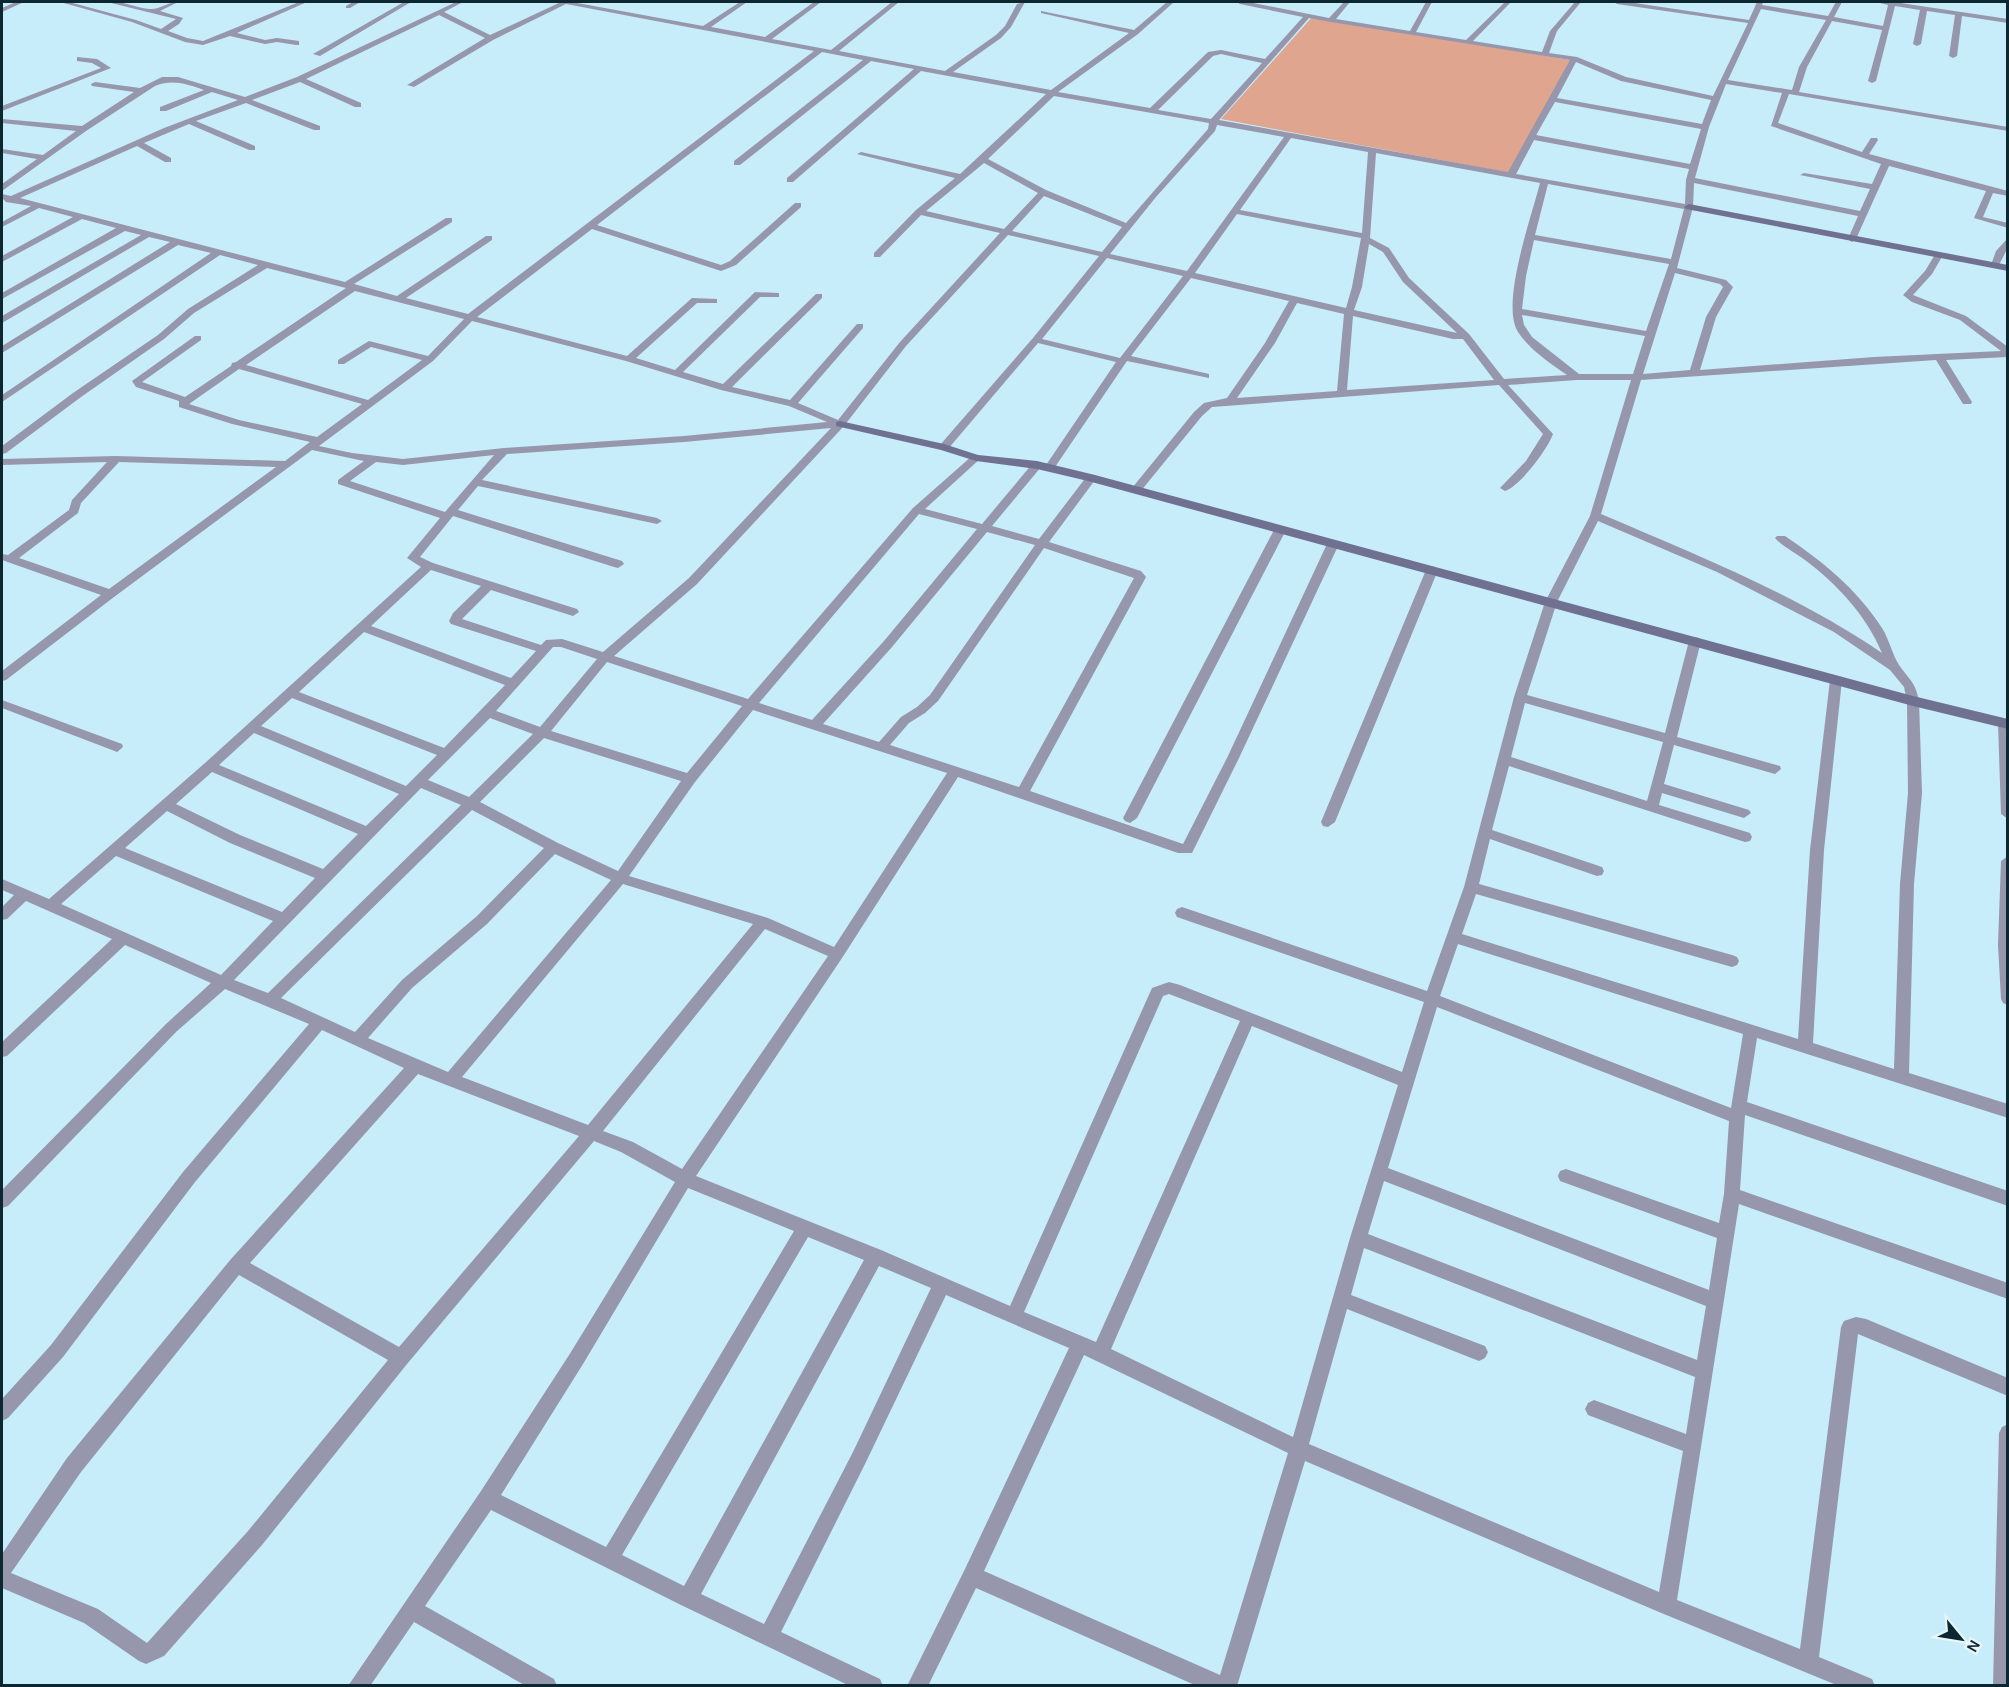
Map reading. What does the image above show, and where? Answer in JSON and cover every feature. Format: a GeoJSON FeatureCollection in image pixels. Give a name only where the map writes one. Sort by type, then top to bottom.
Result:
{"type":"FeatureCollection","features":[{"type":"Feature","properties":{"kind":"street"},"geometry":{"type":"LineString","coordinates":[[2,10],[21,2]]}},
{"type":"Feature","properties":{"kind":"street"},"geometry":{"type":"LineString","coordinates":[[63,2],[134,21],[185,40],[203,43],[231,34],[304,2]]}},
{"type":"Feature","properties":{"kind":"street"},"geometry":{"type":"LineString","coordinates":[[110,2],[180,18],[177,23],[161,32]]}},
{"type":"Feature","properties":{"kind":"street"},"geometry":{"type":"LineString","coordinates":[[134,21],[175,2]]}},
{"type":"Feature","properties":{"kind":"street"},"geometry":{"type":"LineString","coordinates":[[348,7],[357,2]]}},
{"type":"Feature","properties":{"kind":"street"},"geometry":{"type":"LineString","coordinates":[[317,54],[408,2]]}},
{"type":"Feature","properties":{"kind":"street"},"geometry":{"type":"LineString","coordinates":[[2,203],[6,197],[300,79],[460,2]]}},
{"type":"Feature","properties":{"kind":"street"},"geometry":{"type":"LineString","coordinates":[[411,85],[490,38],[564,2],[1052,93],[1689,207],[2007,268]]}},
{"type":"Feature","properties":{"kind":"street"},"geometry":{"type":"LineString","coordinates":[[705,28],[744,2]]}},
{"type":"Feature","properties":{"kind":"street"},"geometry":{"type":"LineString","coordinates":[[766,40],[818,2]]}},
{"type":"Feature","properties":{"kind":"street"},"geometry":{"type":"LineString","coordinates":[[833,52],[896,2]]}},
{"type":"Feature","properties":{"kind":"street"},"geometry":{"type":"LineString","coordinates":[[947,73],[1000,36],[1008,27],[1015,9],[1022,2]]}},
{"type":"Feature","properties":{"kind":"street"},"geometry":{"type":"LineString","coordinates":[[877,255],[919,212],[983,159],[1052,93],[1135,32],[1171,2]]}},
{"type":"Feature","properties":{"kind":"street"},"geometry":{"type":"LineString","coordinates":[[1240,2],[1331,20],[1574,59],[1616,77],[1715,99]]}},
{"type":"Feature","properties":{"kind":"street"},"geometry":{"type":"LineString","coordinates":[[1331,20],[1347,2]]}},
{"type":"Feature","properties":{"kind":"street"},"geometry":{"type":"LineString","coordinates":[[1412,33],[1429,2]]}},
{"type":"Feature","properties":{"kind":"street"},"geometry":{"type":"LineString","coordinates":[[1468,42],[1509,2]]}},
{"type":"Feature","properties":{"kind":"street"},"geometry":{"type":"LineString","coordinates":[[1545,54],[1554,31],[1578,2]]}},
{"type":"Feature","properties":{"kind":"street"},"geometry":{"type":"LineString","coordinates":[[1617,2],[1752,22]]}},
{"type":"Feature","properties":{"kind":"street"},"geometry":{"type":"LineString","coordinates":[[1839,2],[1774,124],[1886,163],[2007,194]]}},
{"type":"Feature","properties":{"kind":"street"},"geometry":{"type":"LineString","coordinates":[[1879,2],[2007,21]]}},
{"type":"Feature","properties":{"kind":"street"},"geometry":{"type":"LineString","coordinates":[[1953,56],[1954,2]]}},
{"type":"Feature","properties":{"kind":"street"},"geometry":{"type":"LineString","coordinates":[[1227,1686],[1299,1449],[1378,1172],[1432,999],[1471,887],[1520,697],[1551,602],[1595,516],[1673,266],[1689,207],[1693,167],[1715,99],[1752,22],[1758,3],[1884,28]]}},
{"type":"Feature","properties":{"kind":"street"},"geometry":{"type":"LineString","coordinates":[[1872,81],[1892,3]]}},
{"type":"Feature","properties":{"kind":"street"},"geometry":{"type":"LineString","coordinates":[[1917,44],[1924,8]]}},
{"type":"Feature","properties":{"kind":"street"},"geometry":{"type":"LineString","coordinates":[[438,12],[490,38]]}},
{"type":"Feature","properties":{"kind":"street"},"geometry":{"type":"LineString","coordinates":[[1043,12],[1135,32]]}},
{"type":"Feature","properties":{"kind":"street"},"geometry":{"type":"LineString","coordinates":[[944,447],[1036,340],[1127,226],[1212,129],[1213,122],[1308,15]]}},
{"type":"Feature","properties":{"kind":"street"},"geometry":{"type":"LineString","coordinates":[[231,34],[265,42],[277,40],[296,43]]}},
{"type":"Feature","properties":{"kind":"street"},"geometry":{"type":"LineString","coordinates":[[2,677],[110,594],[430,359],[471,317],[820,50]]}},
{"type":"Feature","properties":{"kind":"street"},"geometry":{"type":"LineString","coordinates":[[1152,111],[1215,52],[1265,61]]}},
{"type":"Feature","properties":{"kind":"street"},"geometry":{"type":"LineString","coordinates":[[737,163],[869,58]]}},
{"type":"Feature","properties":{"kind":"street"},"geometry":{"type":"LineString","coordinates":[[2,109],[82,80],[107,68],[94,61],[80,59]]}},
{"type":"Feature","properties":{"kind":"street"},"geometry":{"type":"LineString","coordinates":[[1511,175],[1574,59]]}},
{"type":"Feature","properties":{"kind":"street"},"geometry":{"type":"LineString","coordinates":[[790,180],[920,68]]}},
{"type":"Feature","properties":{"kind":"street"},"geometry":{"type":"LineString","coordinates":[[2,188],[83,129],[160,80],[170,78],[246,100],[317,128]]}},
{"type":"Feature","properties":{"kind":"street"},"geometry":{"type":"LineString","coordinates":[[300,79],[358,105]]}},
{"type":"Feature","properties":{"kind":"street"},"geometry":{"type":"LineString","coordinates":[[1724,81],[2007,129]]}},
{"type":"Feature","properties":{"kind":"street"},"geometry":{"type":"LineString","coordinates":[[95,84],[142,91]]}},
{"type":"Feature","properties":{"kind":"street"},"geometry":{"type":"LineString","coordinates":[[163,109],[212,89]]}},
{"type":"Feature","properties":{"kind":"street"},"geometry":{"type":"LineString","coordinates":[[1552,99],[1705,128]]}},
{"type":"Feature","properties":{"kind":"street"},"geometry":{"type":"LineString","coordinates":[[2,121],[83,129]]}},
{"type":"Feature","properties":{"kind":"street"},"geometry":{"type":"LineString","coordinates":[[191,122],[252,148]]}},
{"type":"Feature","properties":{"kind":"street"},"geometry":{"type":"LineString","coordinates":[[814,726],[888,644],[984,527],[1043,466],[1188,276],[1289,135]]}},
{"type":"Feature","properties":{"kind":"street"},"geometry":{"type":"LineString","coordinates":[[1532,137],[1693,167]]}},
{"type":"Feature","properties":{"kind":"street"},"geometry":{"type":"LineString","coordinates":[[1864,156],[1874,140]]}},
{"type":"Feature","properties":{"kind":"street"},"geometry":{"type":"LineString","coordinates":[[137,143],[168,160]]}},
{"type":"Feature","properties":{"kind":"street"},"geometry":{"type":"LineString","coordinates":[[1342,393],[1349,313],[1357,287],[1366,238],[1372,150]]}},
{"type":"Feature","properties":{"kind":"street"},"geometry":{"type":"LineString","coordinates":[[2,151],[43,157]]}},
{"type":"Feature","properties":{"kind":"street"},"geometry":{"type":"LineString","coordinates":[[861,154],[961,177]]}},
{"type":"Feature","properties":{"kind":"street"},"geometry":{"type":"LineString","coordinates":[[983,159],[1043,192],[1127,226]]}},
{"type":"Feature","properties":{"kind":"street"},"geometry":{"type":"LineString","coordinates":[[1852,239],[1886,163]]}},
{"type":"Feature","properties":{"kind":"street"},"geometry":{"type":"LineString","coordinates":[[1804,175],[1875,188]]}},
{"type":"Feature","properties":{"kind":"street"},"geometry":{"type":"LineString","coordinates":[[1690,180],[1863,214]]}},
{"type":"Feature","properties":{"kind":"street"},"geometry":{"type":"LineString","coordinates":[[1545,182],[1529,237],[1517,311],[1519,325],[1526,336],[1577,377]]}},
{"type":"Feature","properties":{"kind":"street"},"geometry":{"type":"LineString","coordinates":[[1991,189],[1978,218],[2007,226]]}},
{"type":"Feature","properties":{"kind":"street"},"geometry":{"type":"LineString","coordinates":[[270,1000],[387,888],[541,734],[605,657],[693,581],[840,424],[903,345],[1043,192]]}},
{"type":"Feature","properties":{"kind":"street"},"geometry":{"type":"LineString","coordinates":[[6,197],[36,207],[178,241],[629,359],[725,388],[792,404],[840,424],[944,447],[976,458],[1043,466],[1091,478],[1913,701],[2006,724],[2007,814]]}},
{"type":"Feature","properties":{"kind":"street"},"geometry":{"type":"LineString","coordinates":[[591,226],[722,268],[733,263],[798,205]]}},
{"type":"Feature","properties":{"kind":"street"},"geometry":{"type":"LineString","coordinates":[[2,225],[36,207]]}},
{"type":"Feature","properties":{"kind":"street"},"geometry":{"type":"LineString","coordinates":[[1234,211],[1366,238],[1386,250],[1406,280],[1466,336],[1511,395],[1548,434],[1547,441],[1517,478],[1505,488]]}},
{"type":"Feature","properties":{"kind":"street"},"geometry":{"type":"LineString","coordinates":[[919,212],[1349,313],[1453,336],[1466,336]]}},
{"type":"Feature","properties":{"kind":"street"},"geometry":{"type":"LineString","coordinates":[[2,260],[80,217]]}},
{"type":"Feature","properties":{"kind":"street"},"geometry":{"type":"LineString","coordinates":[[449,220],[235,365],[185,400],[183,405],[315,444],[373,459],[403,462],[504,451],[718,436],[840,424]]}},
{"type":"Feature","properties":{"kind":"street"},"geometry":{"type":"LineString","coordinates":[[2,296],[123,228]]}},
{"type":"Feature","properties":{"kind":"street"},"geometry":{"type":"LineString","coordinates":[[2,320],[148,234]]}},
{"type":"Feature","properties":{"kind":"street"},"geometry":{"type":"LineString","coordinates":[[1529,237],[1673,266],[1723,282],[1728,287],[1711,317],[1695,373]]}},
{"type":"Feature","properties":{"kind":"street"},"geometry":{"type":"LineString","coordinates":[[398,299],[489,238]]}},
{"type":"Feature","properties":{"kind":"street"},"geometry":{"type":"LineString","coordinates":[[2,350],[178,241]]}},
{"type":"Feature","properties":{"kind":"street"},"geometry":{"type":"LineString","coordinates":[[1995,265],[2007,241]]}},
{"type":"Feature","properties":{"kind":"street"},"geometry":{"type":"LineString","coordinates":[[2,399],[219,252]]}},
{"type":"Feature","properties":{"kind":"street"},"geometry":{"type":"LineString","coordinates":[[1939,255],[1929,272],[1908,295],[1915,300],[1963,318],[2007,353]]}},
{"type":"Feature","properties":{"kind":"street"},"geometry":{"type":"LineString","coordinates":[[2,451],[77,395],[161,337],[191,311],[266,264]]}},
{"type":"Feature","properties":{"kind":"street"},"geometry":{"type":"LineString","coordinates":[[677,373],[758,294],[776,295]]}},
{"type":"Feature","properties":{"kind":"street"},"geometry":{"type":"LineString","coordinates":[[725,388],[819,296]]}},
{"type":"Feature","properties":{"kind":"street"},"geometry":{"type":"LineString","coordinates":[[629,359],[695,300],[714,302]]}},
{"type":"Feature","properties":{"kind":"street"},"geometry":{"type":"LineString","coordinates":[[1230,400],[1270,343],[1294,300]]}},
{"type":"Feature","properties":{"kind":"street"},"geometry":{"type":"LineString","coordinates":[[1517,311],[1650,334]]}},
{"type":"Feature","properties":{"kind":"street"},"geometry":{"type":"LineString","coordinates":[[792,404],[860,326]]}},
{"type":"Feature","properties":{"kind":"street"},"geometry":{"type":"LineString","coordinates":[[2,335],[18,340]]}},
{"type":"Feature","properties":{"kind":"street"},"geometry":{"type":"LineString","coordinates":[[185,400],[139,385],[137,381],[198,338]]}},
{"type":"Feature","properties":{"kind":"street"},"geometry":{"type":"LineString","coordinates":[[1036,340],[1124,360],[1206,375]]}},
{"type":"Feature","properties":{"kind":"street"},"geometry":{"type":"LineString","coordinates":[[340,362],[369,344],[430,359]]}},
{"type":"Feature","properties":{"kind":"street"},"geometry":{"type":"LineString","coordinates":[[1136,490],[1198,414],[1208,405],[1230,400],[1504,384],[1577,377],[1695,373],[2007,353]]}},
{"type":"Feature","properties":{"kind":"street"},"geometry":{"type":"LineString","coordinates":[[1939,357],[1967,402]]}},
{"type":"Feature","properties":{"kind":"street"},"geometry":{"type":"LineString","coordinates":[[235,365],[369,403]]}},
{"type":"Feature","properties":{"kind":"street"},"geometry":{"type":"LineString","coordinates":[[504,451],[475,482],[413,558],[429,566],[573,612]]}},
{"type":"Feature","properties":{"kind":"street"},"geometry":{"type":"LineString","coordinates":[[451,1079],[620,878],[690,779],[751,704],[917,510],[976,458]]}},
{"type":"Feature","properties":{"kind":"street"},"geometry":{"type":"LineString","coordinates":[[2,462],[116,459],[287,464]]}},
{"type":"Feature","properties":{"kind":"street"},"geometry":{"type":"LineString","coordinates":[[6,558],[74,510],[76,502],[116,459]]}},
{"type":"Feature","properties":{"kind":"street"},"geometry":{"type":"LineString","coordinates":[[373,459],[342,482],[618,564]]}},
{"type":"Feature","properties":{"kind":"street"},"geometry":{"type":"LineString","coordinates":[[881,747],[904,720],[921,710],[934,698],[1042,543],[1091,478]]}},
{"type":"Feature","properties":{"kind":"street"},"geometry":{"type":"LineString","coordinates":[[475,482],[657,521]]}},
{"type":"Feature","properties":{"kind":"street"},"geometry":{"type":"LineString","coordinates":[[917,510],[1042,543],[1137,574],[1140,577],[1022,794]]}},
{"type":"Feature","properties":{"kind":"street"},"geometry":{"type":"LineString","coordinates":[[1595,516],[1721,569],[1838,629],[1894,667],[1910,686],[1913,701],[1914,793],[1907,885],[1901,1077]]}},
{"type":"Feature","properties":{"kind":"street"},"geometry":{"type":"LineString","coordinates":[[1130,818],[1280,530]]}},
{"type":"Feature","properties":{"kind":"street"},"geometry":{"type":"LineString","coordinates":[[1781,538],[1819,564],[1848,594],[1878,632],[1894,667]]}},
{"type":"Feature","properties":{"kind":"street"},"geometry":{"type":"LineString","coordinates":[[2,1201],[171,1028],[223,982],[447,754],[550,643],[605,657],[751,704],[1187,849],[1233,758],[1333,544]]}},
{"type":"Feature","properties":{"kind":"street"},"geometry":{"type":"LineString","coordinates":[[6,558],[110,594]]}},
{"type":"Feature","properties":{"kind":"street"},"geometry":{"type":"LineString","coordinates":[[51,904],[210,766],[429,566]]}},
{"type":"Feature","properties":{"kind":"street"},"geometry":{"type":"LineString","coordinates":[[1328,822],[1432,570]]}},
{"type":"Feature","properties":{"kind":"street"},"geometry":{"type":"LineString","coordinates":[[489,585],[457,616],[455,621],[458,624],[544,650]]}},
{"type":"Feature","properties":{"kind":"street"},"geometry":{"type":"LineString","coordinates":[[363,627],[514,684]]}},
{"type":"Feature","properties":{"kind":"street"},"geometry":{"type":"LineString","coordinates":[[1652,807],[1695,641]]}},
{"type":"Feature","properties":{"kind":"street"},"geometry":{"type":"LineString","coordinates":[[1805,1046],[1817,850],[1836,680]]}},
{"type":"Feature","properties":{"kind":"street"},"geometry":{"type":"LineString","coordinates":[[291,693],[447,754]]}},
{"type":"Feature","properties":{"kind":"street"},"geometry":{"type":"LineString","coordinates":[[1520,697],[1775,770]]}},
{"type":"Feature","properties":{"kind":"street"},"geometry":{"type":"LineString","coordinates":[[2,704],[117,747]]}},
{"type":"Feature","properties":{"kind":"street"},"geometry":{"type":"LineString","coordinates":[[488,712],[541,734],[690,779]]}},
{"type":"Feature","properties":{"kind":"street"},"geometry":{"type":"LineString","coordinates":[[251,727],[408,792]]}},
{"type":"Feature","properties":{"kind":"street"},"geometry":{"type":"LineString","coordinates":[[1504,760],[1745,837]]}},
{"type":"Feature","properties":{"kind":"street"},"geometry":{"type":"LineString","coordinates":[[210,766],[369,833]]}},
{"type":"Feature","properties":{"kind":"street"},"geometry":{"type":"LineString","coordinates":[[358,1686],[488,1498],[577,1359],[685,1179],[837,954],[954,772]]}},
{"type":"Feature","properties":{"kind":"street"},"geometry":{"type":"LineString","coordinates":[[419,782],[470,803],[553,847],[620,878],[763,922],[837,954]]}},
{"type":"Feature","properties":{"kind":"street"},"geometry":{"type":"LineString","coordinates":[[1658,787],[1744,813]]}},
{"type":"Feature","properties":{"kind":"street"},"geometry":{"type":"LineString","coordinates":[[165,804],[236,839],[325,876]]}},
{"type":"Feature","properties":{"kind":"street"},"geometry":{"type":"LineString","coordinates":[[1484,832],[1597,871]]}},
{"type":"Feature","properties":{"kind":"street"},"geometry":{"type":"LineString","coordinates":[[357,1040],[407,984],[482,920],[553,847]]}},
{"type":"Feature","properties":{"kind":"street"},"geometry":{"type":"LineString","coordinates":[[113,849],[284,919]]}},
{"type":"Feature","properties":{"kind":"street"},"geometry":{"type":"LineString","coordinates":[[2007,861],[2005,945],[2007,999]]}},
{"type":"Feature","properties":{"kind":"street"},"geometry":{"type":"LineString","coordinates":[[2,884],[223,982],[320,1022],[415,1066],[592,1132],[627,1147],[685,1179],[942,1284],[1100,1353],[1299,1449],[1666,1605],[1865,1686]]}},
{"type":"Feature","properties":{"kind":"street"},"geometry":{"type":"LineString","coordinates":[[1471,887],[1732,961]]}},
{"type":"Feature","properties":{"kind":"street"},"geometry":{"type":"LineString","coordinates":[[2,915],[24,894]]}},
{"type":"Feature","properties":{"kind":"street"},"geometry":{"type":"LineString","coordinates":[[1182,913],[1432,999],[1738,1111],[2007,1199]]}},
{"type":"Feature","properties":{"kind":"street"},"geometry":{"type":"LineString","coordinates":[[2,1579],[91,1616],[146,1654],[157,1649],[255,1538],[401,1358],[592,1132],[763,922]]}},
{"type":"Feature","properties":{"kind":"street"},"geometry":{"type":"LineString","coordinates":[[1454,937],[2007,1111]]}},
{"type":"Feature","properties":{"kind":"street"},"geometry":{"type":"LineString","coordinates":[[2,1051],[123,938]]}},
{"type":"Feature","properties":{"kind":"street"},"geometry":{"type":"LineString","coordinates":[[1014,1316],[1157,992],[1169,988],[1180,991],[1406,1081]]}},
{"type":"Feature","properties":{"kind":"street"},"geometry":{"type":"LineString","coordinates":[[1100,1353],[1248,1019]]}},
{"type":"Feature","properties":{"kind":"street"},"geometry":{"type":"LineString","coordinates":[[2,1412],[57,1351],[195,1168],[320,1022]]}},
{"type":"Feature","properties":{"kind":"street"},"geometry":{"type":"LineString","coordinates":[[1666,1605],[1732,1194],[1738,1111],[1751,1029]]}},
{"type":"Feature","properties":{"kind":"street"},"geometry":{"type":"LineString","coordinates":[[2,1570],[74,1465],[237,1265],[415,1066]]}},
{"type":"Feature","properties":{"kind":"street"},"geometry":{"type":"LineString","coordinates":[[1378,1172],[1715,1301]]}},
{"type":"Feature","properties":{"kind":"street"},"geometry":{"type":"LineString","coordinates":[[1566,1176],[1725,1233]]}},
{"type":"Feature","properties":{"kind":"street"},"geometry":{"type":"LineString","coordinates":[[1732,1194],[2007,1292]]}},
{"type":"Feature","properties":{"kind":"street"},"geometry":{"type":"LineString","coordinates":[[610,1558],[805,1227]]}},
{"type":"Feature","properties":{"kind":"street"},"geometry":{"type":"LineString","coordinates":[[1358,1238],[1705,1372]]}},
{"type":"Feature","properties":{"kind":"street"},"geometry":{"type":"LineString","coordinates":[[688,1598],[875,1256]]}},
{"type":"Feature","properties":{"kind":"street"},"geometry":{"type":"LineString","coordinates":[[237,1265],[401,1358]]}},
{"type":"Feature","properties":{"kind":"street"},"geometry":{"type":"LineString","coordinates":[[768,1636],[859,1458],[942,1284]]}},
{"type":"Feature","properties":{"kind":"street"},"geometry":{"type":"LineString","coordinates":[[1341,1299],[1479,1352]]}},
{"type":"Feature","properties":{"kind":"street"},"geometry":{"type":"LineString","coordinates":[[1808,1662],[1850,1327],[1856,1325],[1866,1327],[2007,1387]]}},
{"type":"Feature","properties":{"kind":"street"},"geometry":{"type":"LineString","coordinates":[[917,1686],[972,1576],[1080,1345]]}},
{"type":"Feature","properties":{"kind":"street"},"geometry":{"type":"LineString","coordinates":[[1594,1409],[1693,1446]]}},
{"type":"Feature","properties":{"kind":"street"},"geometry":{"type":"LineString","coordinates":[[2003,1686],[2007,1432]]}},
{"type":"Feature","properties":{"kind":"street"},"geometry":{"type":"LineString","coordinates":[[488,1498],[688,1598],[873,1686]]}},
{"type":"Feature","properties":{"kind":"street"},"geometry":{"type":"LineString","coordinates":[[972,1576],[1221,1686]]}},
{"type":"Feature","properties":{"kind":"street"},"geometry":{"type":"LineString","coordinates":[[412,1610],[547,1686]]}},
{"type":"Feature","properties":{"kind":"shaded area"},"geometry":{"type":"Polygon","coordinates":[[[1313,16],[1575,61],[1516,174],[1221,119],[1313,16]]]}}]}
